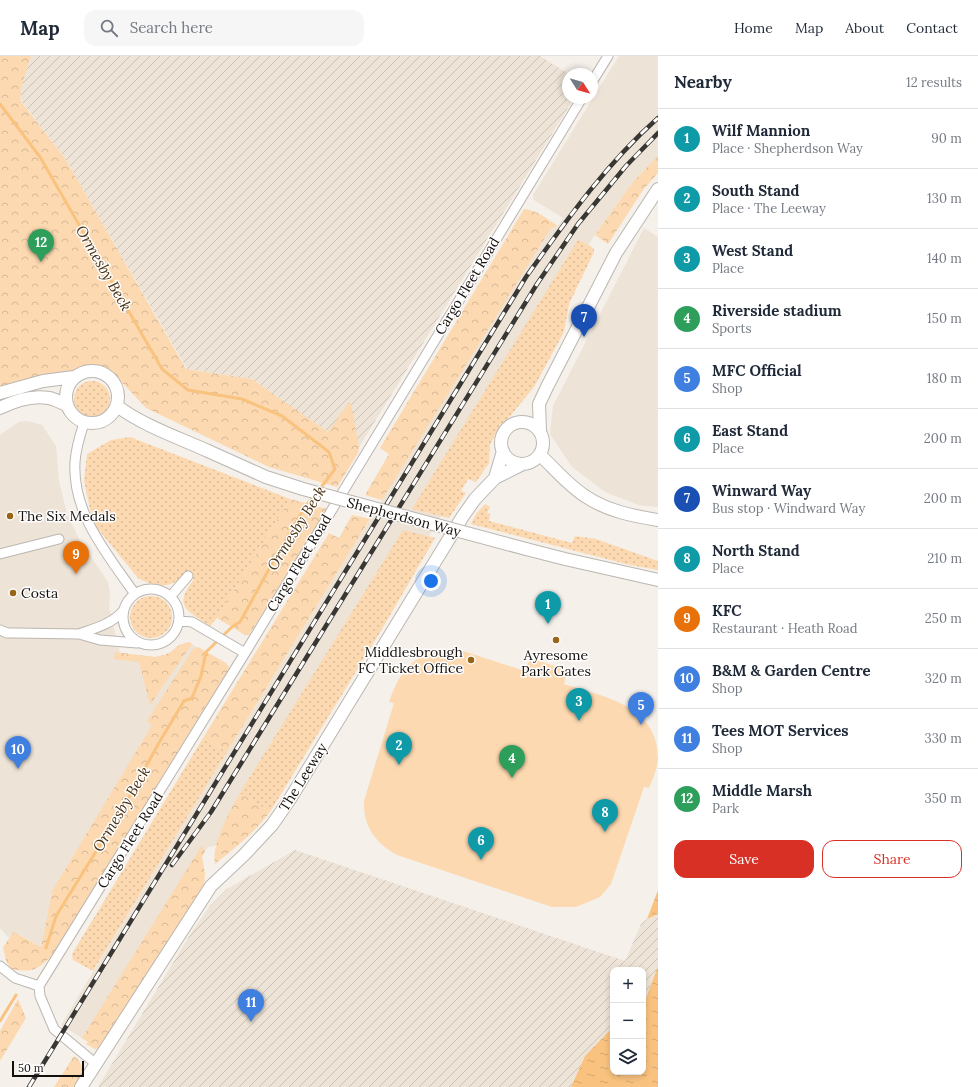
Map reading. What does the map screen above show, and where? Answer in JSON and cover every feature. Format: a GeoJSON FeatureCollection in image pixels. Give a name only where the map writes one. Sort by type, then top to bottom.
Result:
{"type":"FeatureCollection","features":[{"type":"Feature","properties":{"kind":"street"},"geometry":{"type":"LineString","coordinates":[[598,72],[608,56]]}},
{"type":"Feature","properties":{"kind":"street","name":"Cargo Fleet Road"},"geometry":{"type":"LineString","coordinates":[[36,986],[245,654],[578,104]]}},
{"type":"Feature","properties":{"kind":"street"},"geometry":{"type":"LineString","coordinates":[[518,423],[539,404],[616,253],[658,189]]}},
{"type":"Feature","properties":{"kind":"street"},"geometry":{"type":"LineString","coordinates":[[0,393],[43,381],[74,377],[85,372],[95,371],[106,375],[112,381],[117,390],[117,406],[108,418],[101,422],[90,424],[76,419],[70,412],[66,405],[65,396],[69,384],[74,377]]}},
{"type":"Feature","properties":{"kind":"street"},"geometry":{"type":"LineString","coordinates":[[0,408],[22,400],[33,398],[49,398],[66,405]]}},
{"type":"Feature","properties":{"kind":"street"},"geometry":{"type":"LineString","coordinates":[[539,404],[540,431],[543,443],[540,455],[528,464],[514,463],[508,459],[501,446],[501,439],[509,426],[523,422],[530,423],[540,431]]}},
{"type":"Feature","properties":{"kind":"street","name":"Shepherdson Way"},"geometry":{"type":"LineString","coordinates":[[117,406],[149,425],[266,477],[303,489],[565,559],[658,580]]}},
{"type":"Feature","properties":{"kind":"street"},"geometry":{"type":"LineString","coordinates":[[84,422],[76,449],[75,479],[78,496],[93,534],[135,594]]}},
{"type":"Feature","properties":{"kind":"street","name":"The Leeway"},"geometry":{"type":"LineString","coordinates":[[495,478],[503,451]]}},
{"type":"Feature","properties":{"kind":"street"},"geometry":{"type":"LineString","coordinates":[[540,455],[561,476],[587,497],[604,506],[622,512],[658,520]]}},
{"type":"Feature","properties":{"kind":"street","name":"The Leeway"},"geometry":{"type":"LineString","coordinates":[[81,1087],[211,886],[244,855],[272,825],[290,799],[463,516],[475,499],[495,478],[521,464]]}},
{"type":"Feature","properties":{"kind":"street"},"geometry":{"type":"LineString","coordinates":[[0,554],[59,539]]}},
{"type":"Feature","properties":{"kind":"street"},"geometry":{"type":"LineString","coordinates":[[170,597],[188,576]]}},
{"type":"Feature","properties":{"kind":"street"},"geometry":{"type":"LineString","coordinates":[[0,630],[7,633],[79,634],[100,640],[138,643],[149,646],[159,644],[169,639],[176,631],[179,621],[179,612],[176,604],[162,591],[153,589],[143,590],[135,594],[128,601],[122,620],[130,637],[138,643]]}},
{"type":"Feature","properties":{"kind":"street"},"geometry":{"type":"LineString","coordinates":[[79,634],[107,624],[118,617],[124,610]]}},
{"type":"Feature","properties":{"kind":"street"},"geometry":{"type":"LineString","coordinates":[[179,621],[192,622],[245,654]]}},
{"type":"Feature","properties":{"kind":"street"},"geometry":{"type":"LineString","coordinates":[[0,966],[15,978],[36,986],[54,1029],[96,1064]]}},
{"type":"Feature","properties":{"kind":"shaded area"},"geometry":{"type":"Polygon","coordinates":[[[31,56],[540,56],[562,70],[562,104],[570,104],[356,452],[252,379],[187,369],[66,160],[20,99],[22,85],[31,56]]]}},
{"type":"Feature","properties":{"kind":"shaded area"},"geometry":{"type":"Polygon","coordinates":[[[619,56],[658,56],[658,158],[632,183],[575,266],[493,427],[431,533],[238,842],[208,847],[88,1042],[61,1025],[457,378],[551,228],[558,226],[563,218],[534,200],[533,195],[589,104],[598,104],[598,90],[619,56]]]}},
{"type":"Feature","properties":{"kind":"shaded area"},"geometry":{"type":"Polygon","coordinates":[[[644,228],[658,237],[658,507],[639,505],[605,492],[572,467],[550,434],[553,406],[644,228]]]}},
{"type":"Feature","properties":{"kind":"shaded area"},"geometry":{"type":"Polygon","coordinates":[[[26,421],[42,425],[56,446],[59,481],[67,514],[80,541],[108,583],[110,593],[109,608],[120,653],[155,657],[171,652],[179,645],[189,642],[199,649],[52,891],[41,947],[15,932],[9,938],[0,928],[0,435],[19,422],[26,421]]]}},
{"type":"Feature","properties":{"kind":"shaded area"},"geometry":{"type":"Polygon","coordinates":[[[295,850],[625,961],[641,924],[647,919],[658,914],[658,966],[646,998],[646,967],[610,967],[610,1030],[585,1056],[571,1087],[98,1087],[191,933],[210,906],[227,889],[295,850]]]}},
{"type":"Feature","properties":{"kind":"green space"},"geometry":{"type":"Polygon","coordinates":[[[0,56],[31,56],[22,85],[20,100],[66,160],[186,369],[252,379],[328,432],[349,402],[351,404],[359,447],[358,453],[337,487],[269,467],[146,408],[115,375],[98,365],[88,365],[65,374],[34,377],[0,388],[0,56]]]}},
{"type":"Feature","properties":{"kind":"green space"},"geometry":{"type":"Polygon","coordinates":[[[658,156],[658,173],[643,190],[608,244],[595,235],[632,183],[658,156]]]}},
{"type":"Feature","properties":{"kind":"green space"},"geometry":{"type":"Polygon","coordinates":[[[524,209],[538,213],[558,226],[551,228],[382,500],[365,495],[389,454],[380,448],[524,209]]]}},
{"type":"Feature","properties":{"kind":"green space"},"geometry":{"type":"Polygon","coordinates":[[[578,240],[594,249],[594,252],[569,304],[564,332],[534,387],[511,415],[500,425],[490,445],[489,463],[476,482],[468,479],[461,491],[466,493],[449,518],[412,509],[578,240]]]}},
{"type":"Feature","properties":{"kind":"green space"},"geometry":{"type":"Polygon","coordinates":[[[96,381],[105,386],[109,392],[109,406],[105,412],[96,417],[88,417],[79,412],[75,406],[74,395],[79,386],[85,382],[96,381]]]}},
{"type":"Feature","properties":{"kind":"green space"},"geometry":{"type":"Polygon","coordinates":[[[130,437],[290,499],[217,618],[210,626],[194,616],[185,607],[184,596],[194,579],[185,573],[174,583],[158,585],[138,578],[93,523],[84,481],[87,454],[111,440],[130,437]]]}},
{"type":"Feature","properties":{"kind":"green space"},"geometry":{"type":"Polygon","coordinates":[[[290,499],[327,509],[249,635],[245,635],[217,618],[290,499]]]}},
{"type":"Feature","properties":{"kind":"green space"},"geometry":{"type":"Polygon","coordinates":[[[485,504],[490,507],[487,513],[490,514],[489,521],[572,543],[575,536],[596,539],[658,561],[658,570],[630,565],[471,524],[476,514],[485,504]]]}},
{"type":"Feature","properties":{"kind":"green space"},"geometry":{"type":"Polygon","coordinates":[[[352,515],[370,519],[227,752],[203,738],[329,533],[339,538],[352,515]]]}},
{"type":"Feature","properties":{"kind":"green space"},"geometry":{"type":"Polygon","coordinates":[[[403,530],[435,538],[379,634],[270,812],[240,793],[403,530]]]}},
{"type":"Feature","properties":{"kind":"green space"},"geometry":{"type":"Polygon","coordinates":[[[147,596],[155,596],[166,602],[172,613],[172,621],[166,632],[155,638],[147,638],[136,632],[130,621],[130,613],[136,602],[147,596]]]}},
{"type":"Feature","properties":{"kind":"green space"},"geometry":{"type":"Polygon","coordinates":[[[189,642],[192,644],[150,705],[139,662],[114,659],[115,652],[155,657],[164,655],[171,652],[179,645],[189,642]]]}},
{"type":"Feature","properties":{"kind":"green space"},"geometry":{"type":"Polygon","coordinates":[[[198,647],[226,663],[229,667],[228,670],[53,955],[43,964],[34,969],[25,971],[11,969],[6,961],[3,947],[14,932],[41,947],[52,891],[152,725],[147,721],[193,649],[198,647]]]}},
{"type":"Feature","properties":{"kind":"green space"},"geometry":{"type":"Polygon","coordinates":[[[451,649],[463,651],[525,671],[530,658],[567,670],[564,684],[595,693],[626,706],[639,715],[649,726],[656,741],[658,759],[656,770],[649,788],[644,787],[611,884],[600,897],[576,907],[552,907],[397,855],[382,845],[372,833],[368,826],[364,810],[364,801],[394,703],[389,702],[394,690],[404,671],[411,664],[427,654],[451,649]]]}},
{"type":"Feature","properties":{"kind":"green space"},"geometry":{"type":"Polygon","coordinates":[[[203,738],[227,752],[93,971],[73,960],[72,954],[203,738]]]}},
{"type":"Feature","properties":{"kind":"green space"},"geometry":{"type":"Polygon","coordinates":[[[240,793],[270,812],[251,833],[215,864],[216,847],[222,828],[240,793]]]}},
{"type":"Feature","properties":{"kind":"green space"},"geometry":{"type":"Polygon","coordinates":[[[202,845],[205,851],[202,857],[205,873],[204,889],[99,1048],[95,1049],[86,1044],[88,1042],[82,1038],[202,845]]]}},
{"type":"Feature","properties":{"kind":"green space"},"geometry":{"type":"Polygon","coordinates":[[[18,999],[26,1018],[0,1061],[0,1031],[18,999]]]}},
{"type":"Feature","properties":{"kind":"green space"},"geometry":{"type":"Polygon","coordinates":[[[74,1056],[78,1059],[82,1067],[82,1075],[76,1087],[54,1087],[74,1056]]]}},
{"type":"Feature","properties":{"kind":"water"},"geometry":{"type":"Polygon","coordinates":[[[658,890],[658,914],[647,919],[658,890]]]}},
{"type":"Feature","properties":{"kind":"water"},"geometry":{"type":"Polygon","coordinates":[[[658,966],[658,1087],[571,1087],[585,1056],[610,1030],[610,1075],[646,1075],[646,998],[658,966]]]}},
{"type":"Feature","properties":{"kind":"waterway","name":"Ormesby Beck"},"geometry":{"type":"LineString","coordinates":[[0,104],[40,157],[162,369],[188,390],[242,399],[282,416],[329,452],[335,469],[319,490]]}},
{"type":"Feature","properties":{"kind":"waterway","name":"Ormesby Beck"},"geometry":{"type":"LineString","coordinates":[[46,948],[56,916],[123,808],[184,701],[192,698],[201,676],[206,652],[233,626],[240,622],[305,507],[314,496]]}},
{"type":"Feature","properties":{"kind":"waterway","name":"Ormesby Beck"},"geometry":{"type":"LineString","coordinates":[[0,1021],[16,995]]}},
{"type":"Feature","properties":{"kind":"railway"},"geometry":{"type":"LineString","coordinates":[[29,1087],[526,277],[572,214],[604,174],[621,154],[658,118]]}},
{"type":"Feature","properties":{"kind":"railway"},"geometry":{"type":"LineString","coordinates":[[172,865],[211,812],[537,284],[578,224],[626,166],[658,133]]}},
{"type":"Feature","properties":{"kind":"place","name":"Middle Marsh"},"geometry":{"type":"Point","coordinates":[41,262]}},
{"type":"Feature","properties":{"kind":"place","name":"Winward Way"},"geometry":{"type":"Point","coordinates":[584,337]}},
{"type":"Feature","properties":{"kind":"place","name":"The Six Medals"},"geometry":{"type":"Point","coordinates":[10,516]}},
{"type":"Feature","properties":{"kind":"place","name":"KFC"},"geometry":{"type":"Point","coordinates":[76,574]}},
{"type":"Feature","properties":{"kind":"place","name":"Costa"},"geometry":{"type":"Point","coordinates":[13,593]}},
{"type":"Feature","properties":{"kind":"place","name":"Wilf Mannion"},"geometry":{"type":"Point","coordinates":[548,624]}},
{"type":"Feature","properties":{"kind":"place","name":"Ayresome Park Gates"},"geometry":{"type":"Point","coordinates":[556,640]}},
{"type":"Feature","properties":{"kind":"place","name":"Middlesbrough FC Ticket Office"},"geometry":{"type":"Point","coordinates":[471,660]}},
{"type":"Feature","properties":{"kind":"place","name":"West Stand"},"geometry":{"type":"Point","coordinates":[579,721]}},
{"type":"Feature","properties":{"kind":"place","name":"MFC Official"},"geometry":{"type":"Point","coordinates":[641,725]}},
{"type":"Feature","properties":{"kind":"place","name":"South Stand"},"geometry":{"type":"Point","coordinates":[399,765]}},
{"type":"Feature","properties":{"kind":"place","name":"B&M & Garden Centre"},"geometry":{"type":"Point","coordinates":[18,769]}},
{"type":"Feature","properties":{"kind":"place","name":"Riverside stadium"},"geometry":{"type":"Point","coordinates":[512,778]}},
{"type":"Feature","properties":{"kind":"place","name":"North Stand"},"geometry":{"type":"Point","coordinates":[605,832]}},
{"type":"Feature","properties":{"kind":"place","name":"East Stand"},"geometry":{"type":"Point","coordinates":[481,860]}},
{"type":"Feature","properties":{"kind":"place","name":"Tees MOT Services"},"geometry":{"type":"Point","coordinates":[251,1022]}}]}
